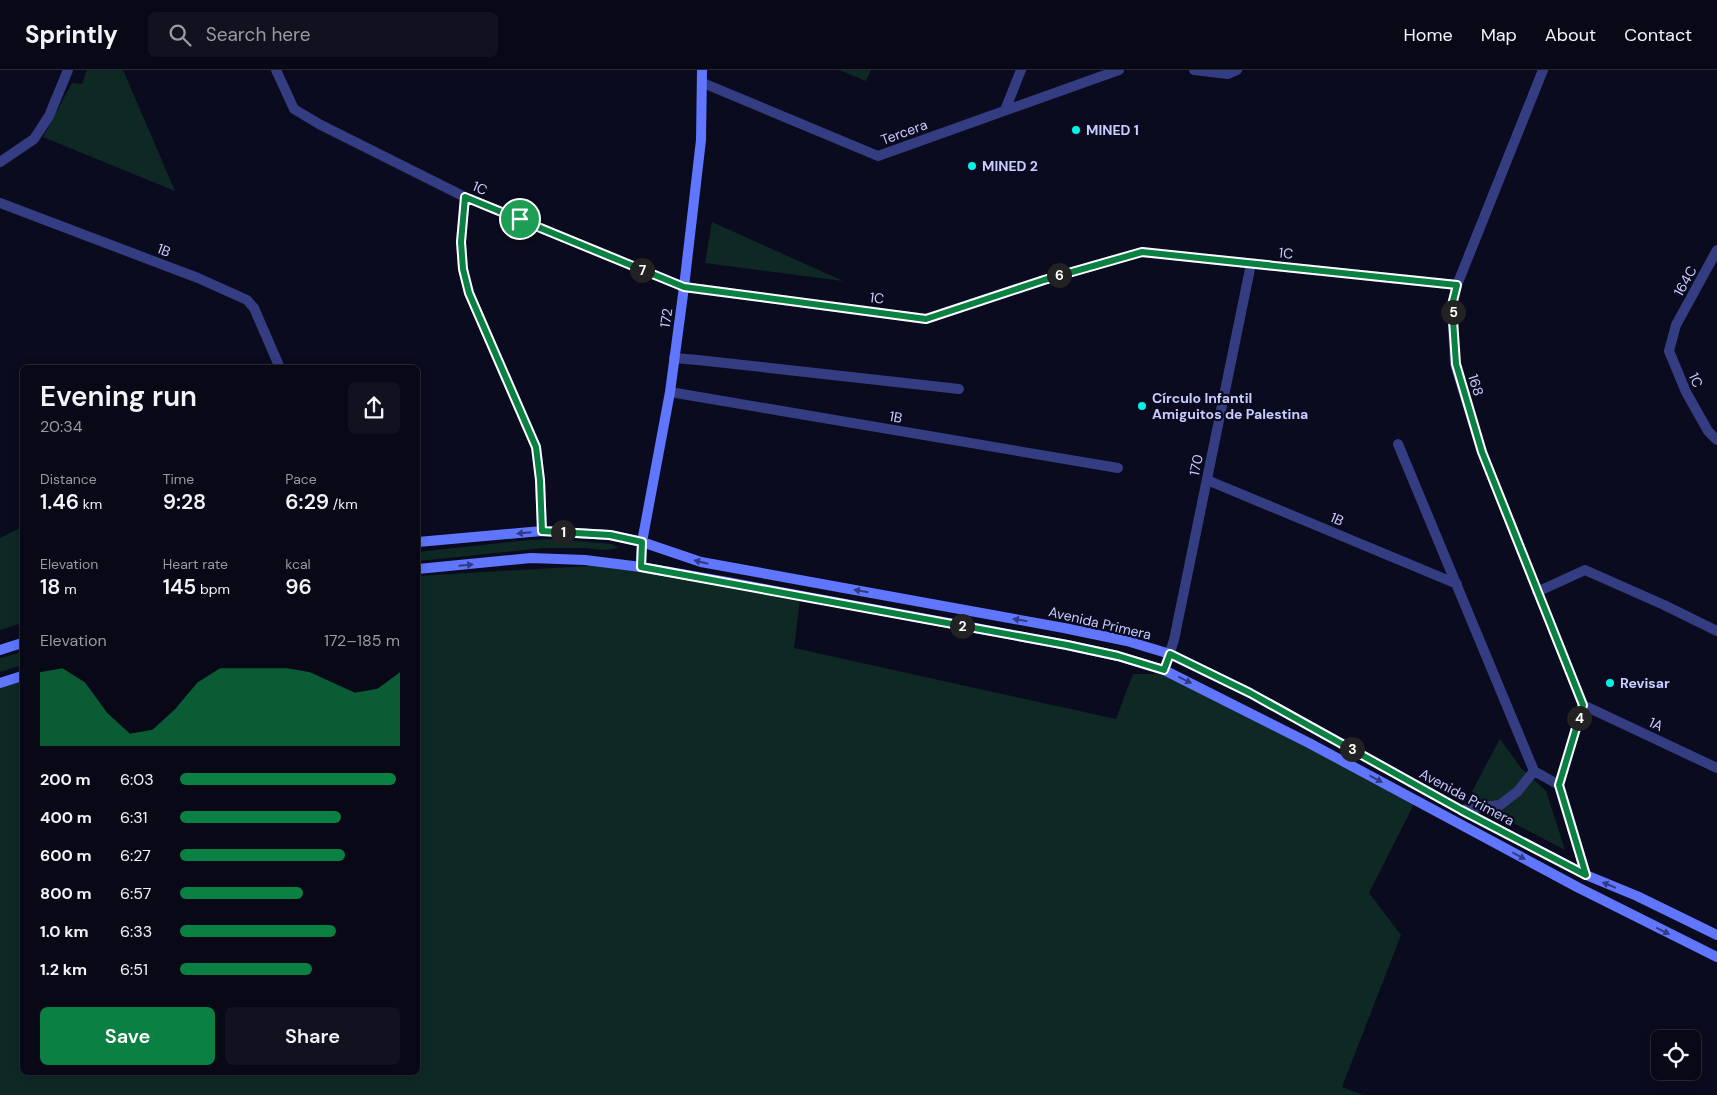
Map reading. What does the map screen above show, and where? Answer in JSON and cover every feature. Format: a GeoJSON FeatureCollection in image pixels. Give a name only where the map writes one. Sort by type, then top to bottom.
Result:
{"type":"FeatureCollection","features":[{"type":"Feature","properties":{"kind":"street"},"geometry":{"type":"LineString","coordinates":[[0,162],[34,139],[49,116],[68,70]]}},
{"type":"Feature","properties":{"kind":"street","name":"1C"},"geometry":{"type":"LineString","coordinates":[[276,70],[294,110],[319,124],[465,197],[684,287],[926,319],[1044,280],[1142,252],[1457,285]]}},
{"type":"Feature","properties":{"kind":"street","name":"172"},"geometry":{"type":"LineString","coordinates":[[641,567],[642,542],[670,392],[684,287],[701,140],[702,70]]}},
{"type":"Feature","properties":{"kind":"street"},"geometry":{"type":"LineString","coordinates":[[1005,110],[1020,70]]}},
{"type":"Feature","properties":{"kind":"street","name":"Tercera"},"geometry":{"type":"LineString","coordinates":[[703,83],[878,156],[1118,70]]}},
{"type":"Feature","properties":{"kind":"street"},"geometry":{"type":"LineString","coordinates":[[1194,70],[1228,74],[1238,70]]}},
{"type":"Feature","properties":{"kind":"street","name":"168"},"geometry":{"type":"LineString","coordinates":[[1543,70],[1457,285],[1452,305],[1456,364],[1482,452],[1583,705]]}},
{"type":"Feature","properties":{"kind":"street"},"geometry":{"type":"LineString","coordinates":[[465,197],[461,242],[463,269],[469,293],[536,447],[540,480],[542,531]]}},
{"type":"Feature","properties":{"kind":"street","name":"1B"},"geometry":{"type":"LineString","coordinates":[[0,203],[198,278],[247,300],[254,308],[279,365]]}},
{"type":"Feature","properties":{"kind":"street","name":"164C"},"geometry":{"type":"LineString","coordinates":[[1676,325],[1717,250]]}},
{"type":"Feature","properties":{"kind":"street","name":"170"},"geometry":{"type":"LineString","coordinates":[[1164,670],[1174,640],[1251,264]]}},
{"type":"Feature","properties":{"kind":"street","name":"1C"},"geometry":{"type":"LineString","coordinates":[[1676,325],[1669,351],[1686,392],[1708,431],[1717,440]]}},
{"type":"Feature","properties":{"kind":"street"},"geometry":{"type":"LineString","coordinates":[[674,358],[959,389]]}},
{"type":"Feature","properties":{"kind":"street","name":"1B"},"geometry":{"type":"LineString","coordinates":[[670,392],[1118,468]]}},
{"type":"Feature","properties":{"kind":"street"},"geometry":{"type":"LineString","coordinates":[[1398,444],[1534,770],[1559,785]]}},
{"type":"Feature","properties":{"kind":"street","name":"1B"},"geometry":{"type":"LineString","coordinates":[[1207,480],[1457,584]]}},
{"type":"Feature","properties":{"kind":"street","name":"Avenida Primera"},"geometry":{"type":"LineString","coordinates":[[420,542],[542,531],[610,535],[642,542],[700,562],[1064,628],[1127,641],[1170,654],[1250,693],[1461,810],[1586,875],[1637,896],[1717,935]]}},
{"type":"Feature","properties":{"kind":"street","name":"Avenida Primera"},"geometry":{"type":"LineString","coordinates":[[420,569],[530,558],[585,560],[641,567],[1118,656],[1164,670],[1300,739],[1579,888],[1717,957]]}},
{"type":"Feature","properties":{"kind":"street"},"geometry":{"type":"LineString","coordinates":[[1537,592],[1585,570],[1717,631]]}},
{"type":"Feature","properties":{"kind":"street"},"geometry":{"type":"LineString","coordinates":[[0,650],[20,644]]}},
{"type":"Feature","properties":{"kind":"street"},"geometry":{"type":"LineString","coordinates":[[0,683],[20,677]]}},
{"type":"Feature","properties":{"kind":"street"},"geometry":{"type":"LineString","coordinates":[[1583,705],[1559,785],[1586,875]]}},
{"type":"Feature","properties":{"kind":"street","name":"1A"},"geometry":{"type":"LineString","coordinates":[[1583,705],[1717,768]]}},
{"type":"Feature","properties":{"kind":"street"},"geometry":{"type":"LineString","coordinates":[[1461,810],[1500,805],[1518,791],[1534,770]]}},
{"type":"Feature","properties":{"kind":"green space"},"geometry":{"type":"Polygon","coordinates":[[[87,70],[123,70],[175,191],[43,137],[72,83],[82,84],[87,70]]]}},
{"type":"Feature","properties":{"kind":"green space"},"geometry":{"type":"Polygon","coordinates":[[[839,70],[871,70],[866,81],[839,70]]]}},
{"type":"Feature","properties":{"kind":"green space"},"geometry":{"type":"Polygon","coordinates":[[[712,222],[843,281],[705,263],[712,222]]]}},
{"type":"Feature","properties":{"kind":"green space"},"geometry":{"type":"Polygon","coordinates":[[[20,528],[20,624],[0,630],[0,538],[20,528]]]}},
{"type":"Feature","properties":{"kind":"green space"},"geometry":{"type":"Polygon","coordinates":[[[554,539],[612,544],[619,548],[603,550],[543,548],[420,561],[420,552],[554,539]]]}},
{"type":"Feature","properties":{"kind":"green space"},"geometry":{"type":"Polygon","coordinates":[[[605,565],[801,591],[794,648],[1116,719],[1133,674],[1169,674],[1414,804],[1369,893],[1401,935],[1342,1087],[1363,1095],[0,1095],[0,687],[20,682],[20,1075],[420,1075],[420,576],[605,565]]]}},
{"type":"Feature","properties":{"kind":"green space"},"geometry":{"type":"Polygon","coordinates":[[[20,653],[20,666],[0,672],[0,658],[20,653]]]}},
{"type":"Feature","properties":{"kind":"green space"},"geometry":{"type":"Polygon","coordinates":[[[1500,739],[1521,768],[1546,791],[1565,850],[1468,799],[1500,739]]]}},
{"type":"Feature","properties":{"kind":"place","name":"MINED 1"},"geometry":{"type":"Point","coordinates":[1076,130]}},
{"type":"Feature","properties":{"kind":"place","name":"MINED 2"},"geometry":{"type":"Point","coordinates":[972,166]}},
{"type":"Feature","properties":{"kind":"place","name":"Círculo Infantil Amiguitos de Palestina"},"geometry":{"type":"Point","coordinates":[1142,406]}},
{"type":"Feature","properties":{"kind":"place","name":"Revisar"},"geometry":{"type":"Point","coordinates":[1610,683]}},
{"type":"Feature","properties":{"kind":"route"},"geometry":{"type":"LineString","coordinates":[[465,197],[520,219],[684,287],[926,319],[1044,280],[1142,252],[1457,285],[1452,305],[1456,364],[1482,452],[1583,705],[1559,785],[1586,875],[1461,810],[1250,693],[1170,654],[1164,670],[1118,656],[1067,645],[641,567],[642,542],[610,535],[542,531],[542,500],[536,447],[469,293],[463,269],[461,242],[465,197]]}}]}
